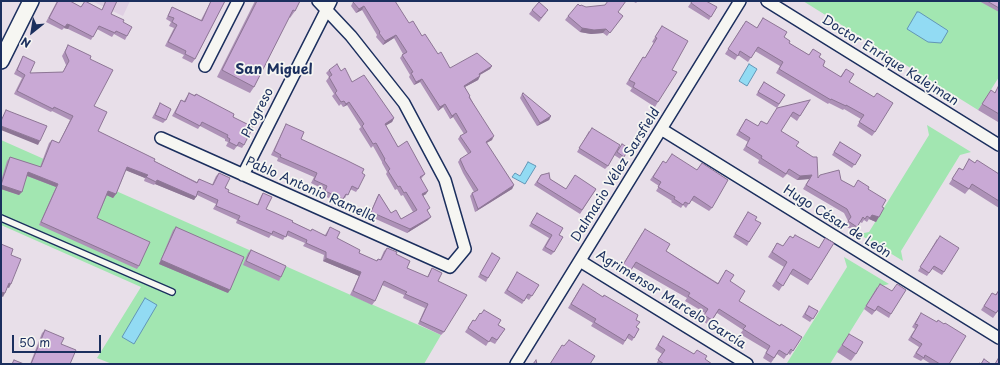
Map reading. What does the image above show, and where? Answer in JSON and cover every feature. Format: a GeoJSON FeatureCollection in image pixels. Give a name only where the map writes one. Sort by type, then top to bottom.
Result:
{"type":"FeatureCollection","features":[{"type":"Feature","properties":{"kind":"main road"},"geometry":{"type":"LineString","coordinates":[[1,61],[31,1]]}},
{"type":"Feature","properties":{"kind":"street"},"geometry":{"type":"LineString","coordinates":[[205,66],[238,1]]}},
{"type":"Feature","properties":{"kind":"street"},"geometry":{"type":"LineString","coordinates":[[318,1],[329,5]]}},
{"type":"Feature","properties":{"kind":"street","name":"Dalmacio Vélez Sarsfield"},"geometry":{"type":"LineString","coordinates":[[516,364],[740,1]]}},
{"type":"Feature","properties":{"kind":"street","name":"Doctor Enrique Kalejman"},"geometry":{"type":"LineString","coordinates":[[767,1],[999,145]]}},
{"type":"Feature","properties":{"kind":"street","name":"Progreso"},"geometry":{"type":"LineString","coordinates":[[243,174],[329,5]]}},
{"type":"Feature","properties":{"kind":"street","name":"Pablo Antonio Ramella"},"geometry":{"type":"LineString","coordinates":[[161,138],[450,267],[465,249],[446,180],[404,103],[351,36],[329,5]]}},
{"type":"Feature","properties":{"kind":"street","name":"Hugo César de León"},"geometry":{"type":"LineString","coordinates":[[661,129],[999,338]]}},
{"type":"Feature","properties":{"kind":"street","name":"Agrimensor Marcelo García"},"geometry":{"type":"LineString","coordinates":[[580,261],[747,364]]}},
{"type":"Feature","properties":{"kind":"lane"},"geometry":{"type":"LineString","coordinates":[[1,218],[172,292]]}},
{"type":"Feature","properties":{"kind":"shaded area"},"geometry":{"type":"Polygon","coordinates":[[[92,1],[130,1],[123,16],[92,1]]]}},
{"type":"Feature","properties":{"kind":"green space"},"geometry":{"type":"Polygon","coordinates":[[[803,1],[999,1],[999,77],[978,110],[803,1]]]}},
{"type":"Feature","properties":{"kind":"green space"},"geometry":{"type":"Polygon","coordinates":[[[927,125],[971,152],[960,155],[901,251],[903,261],[859,234],[869,232],[929,135],[927,125]]]}},
{"type":"Feature","properties":{"kind":"green space"},"geometry":{"type":"Polygon","coordinates":[[[1,140],[441,335],[424,364],[112,364],[97,358],[141,287],[1,225],[1,140]]]}},
{"type":"Feature","properties":{"kind":"green space"},"geometry":{"type":"Polygon","coordinates":[[[844,257],[889,284],[878,287],[830,364],[785,364],[847,267],[844,257]]]}},
{"type":"Feature","properties":{"kind":"water"},"geometry":{"type":"Polygon","coordinates":[[[917,12],[948,31],[941,43],[928,42],[907,29],[917,12]]]}},
{"type":"Feature","properties":{"kind":"water"},"geometry":{"type":"Polygon","coordinates":[[[749,64],[757,69],[747,86],[739,81],[749,64]]]}},
{"type":"Feature","properties":{"kind":"water"},"geometry":{"type":"Polygon","coordinates":[[[528,162],[536,166],[525,184],[512,177],[515,173],[520,176],[528,162]]]}},
{"type":"Feature","properties":{"kind":"water"},"geometry":{"type":"Polygon","coordinates":[[[145,298],[157,305],[134,344],[122,337],[145,298]]]}},
{"type":"Feature","properties":{"kind":"building"},"geometry":{"type":"Polygon","coordinates":[[[58,1],[70,1],[81,7],[85,1],[102,10],[106,1],[117,1],[111,14],[124,20],[123,22],[132,27],[127,36],[116,31],[115,33],[99,26],[93,37],[70,25],[67,24],[65,27],[49,18],[58,1]]]}},
{"type":"Feature","properties":{"kind":"building"},"geometry":{"type":"Polygon","coordinates":[[[211,1],[225,1],[195,59],[185,54],[186,51],[168,42],[177,25],[172,22],[174,18],[168,16],[172,7],[202,21],[211,1]]]}},
{"type":"Feature","properties":{"kind":"building"},"geometry":{"type":"Polygon","coordinates":[[[257,1],[300,1],[295,11],[293,10],[254,87],[222,70],[257,1]]]}},
{"type":"Feature","properties":{"kind":"building"},"geometry":{"type":"Polygon","coordinates":[[[395,1],[409,23],[413,21],[422,36],[425,34],[438,54],[441,52],[450,68],[477,53],[492,66],[464,86],[470,96],[469,97],[494,136],[486,142],[514,185],[478,209],[472,193],[478,190],[460,159],[471,152],[460,136],[467,132],[456,113],[452,116],[445,104],[440,107],[422,79],[416,82],[411,73],[413,72],[402,55],[407,52],[396,35],[385,41],[364,6],[359,9],[353,2],[395,1]]]}},
{"type":"Feature","properties":{"kind":"building"},"geometry":{"type":"Polygon","coordinates":[[[608,1],[626,1],[618,12],[623,16],[610,33],[606,29],[594,30],[582,28],[568,16],[578,4],[586,7],[605,5],[608,1]]]}},
{"type":"Feature","properties":{"kind":"building"},"geometry":{"type":"Polygon","coordinates":[[[692,1],[706,1],[717,7],[711,17],[691,3],[692,1]]]}},
{"type":"Feature","properties":{"kind":"building"},"geometry":{"type":"Polygon","coordinates":[[[987,1],[999,1],[999,8],[987,1]]]}},
{"type":"Feature","properties":{"kind":"building"},"geometry":{"type":"Polygon","coordinates":[[[539,2],[548,10],[541,18],[532,10],[539,2]]]}},
{"type":"Feature","properties":{"kind":"building"},"geometry":{"type":"Polygon","coordinates":[[[763,18],[787,32],[784,37],[790,41],[789,43],[809,55],[813,49],[821,54],[819,57],[825,61],[823,66],[841,77],[846,69],[854,74],[849,82],[874,97],[877,93],[893,103],[875,132],[859,122],[864,115],[846,105],[831,100],[779,69],[783,62],[758,47],[751,58],[740,51],[738,56],[728,49],[746,21],[757,28],[763,18]]]}},
{"type":"Feature","properties":{"kind":"building"},"geometry":{"type":"Polygon","coordinates":[[[662,26],[688,41],[672,70],[677,72],[658,102],[633,87],[635,83],[629,80],[643,57],[645,58],[657,38],[655,37],[662,26]]]}},
{"type":"Feature","properties":{"kind":"building"},"geometry":{"type":"Polygon","coordinates":[[[68,45],[91,56],[90,59],[113,70],[94,106],[107,112],[98,131],[155,159],[154,161],[197,183],[199,179],[213,185],[219,173],[230,178],[225,188],[229,190],[228,192],[258,205],[263,193],[272,197],[266,209],[311,231],[312,229],[326,236],[330,227],[340,232],[337,238],[360,250],[359,253],[377,261],[378,259],[381,260],[387,248],[397,252],[396,254],[410,261],[407,268],[428,277],[432,268],[442,273],[438,281],[467,295],[444,332],[420,321],[428,304],[405,294],[407,292],[384,281],[375,301],[353,291],[361,272],[326,258],[326,252],[306,243],[307,240],[288,231],[286,237],[273,231],[272,234],[238,220],[240,216],[216,206],[218,200],[198,191],[196,197],[157,180],[156,182],[146,177],[148,175],[127,167],[116,194],[108,191],[97,218],[150,242],[139,266],[41,222],[58,184],[28,172],[22,192],[1,185],[10,157],[41,167],[52,140],[59,143],[73,116],[54,107],[53,109],[17,91],[25,75],[17,70],[23,56],[35,62],[30,73],[63,72],[69,61],[65,52],[68,45]]]}},
{"type":"Feature","properties":{"kind":"building"},"geometry":{"type":"Polygon","coordinates":[[[337,64],[341,71],[345,68],[352,82],[364,75],[394,118],[385,124],[398,147],[407,141],[425,174],[420,177],[428,191],[422,194],[430,208],[427,210],[431,217],[410,229],[371,212],[379,194],[391,213],[396,210],[401,219],[417,210],[406,192],[404,193],[400,186],[398,187],[388,171],[390,169],[376,143],[373,144],[362,126],[364,124],[349,102],[346,104],[344,101],[341,102],[335,93],[337,91],[329,77],[332,75],[329,70],[337,64]]]}},
{"type":"Feature","properties":{"kind":"building"},"geometry":{"type":"Polygon","coordinates":[[[764,82],[785,95],[779,104],[758,92],[764,82]]]}},
{"type":"Feature","properties":{"kind":"building"},"geometry":{"type":"Polygon","coordinates":[[[998,87],[999,114],[982,104],[991,90],[995,93],[998,87]]]}},
{"type":"Feature","properties":{"kind":"building"},"geometry":{"type":"Polygon","coordinates":[[[189,93],[195,96],[196,94],[234,114],[233,117],[253,127],[244,145],[239,142],[237,146],[229,142],[230,139],[227,137],[228,135],[202,122],[200,126],[175,113],[181,100],[185,102],[189,93]]]}},
{"type":"Feature","properties":{"kind":"building"},"geometry":{"type":"Polygon","coordinates":[[[523,93],[551,116],[540,123],[522,94],[523,93]]]}},
{"type":"Feature","properties":{"kind":"building"},"geometry":{"type":"Polygon","coordinates":[[[810,100],[800,116],[793,112],[781,131],[799,142],[796,146],[813,157],[817,157],[818,178],[820,175],[839,170],[841,180],[854,187],[858,180],[869,187],[868,189],[886,200],[879,217],[872,215],[870,218],[867,216],[865,219],[863,217],[857,227],[848,221],[851,217],[847,209],[806,185],[812,175],[800,176],[789,169],[786,174],[761,158],[762,156],[746,146],[750,138],[739,131],[746,119],[758,126],[761,121],[767,124],[777,108],[810,100]]]}},
{"type":"Feature","properties":{"kind":"building"},"geometry":{"type":"Polygon","coordinates":[[[160,103],[171,109],[166,120],[155,115],[160,103]]]}},
{"type":"Feature","properties":{"kind":"building"},"geometry":{"type":"Polygon","coordinates":[[[6,110],[47,126],[40,141],[1,126],[1,121],[6,110]]]}},
{"type":"Feature","properties":{"kind":"building"},"geometry":{"type":"Polygon","coordinates":[[[286,124],[304,132],[301,139],[364,169],[362,173],[365,175],[358,189],[352,186],[348,195],[346,194],[343,199],[325,191],[327,186],[314,180],[317,173],[280,157],[281,155],[274,151],[286,124]]]}},
{"type":"Feature","properties":{"kind":"building"},"geometry":{"type":"Polygon","coordinates":[[[592,128],[620,145],[608,166],[579,148],[592,128]]]}},
{"type":"Feature","properties":{"kind":"building"},"geometry":{"type":"Polygon","coordinates":[[[840,142],[861,155],[855,165],[834,152],[840,142]]]}},
{"type":"Feature","properties":{"kind":"building"},"geometry":{"type":"Polygon","coordinates":[[[622,144],[629,148],[624,157],[617,152],[622,144]]]}},
{"type":"Feature","properties":{"kind":"building"},"geometry":{"type":"Polygon","coordinates":[[[672,154],[697,170],[702,163],[728,180],[712,208],[694,196],[689,204],[685,202],[683,205],[674,199],[675,197],[658,187],[661,182],[653,177],[663,161],[666,163],[672,154]]]}},
{"type":"Feature","properties":{"kind":"building"},"geometry":{"type":"Polygon","coordinates":[[[969,159],[975,163],[977,160],[999,174],[999,201],[972,184],[969,189],[952,179],[959,168],[963,170],[969,159]]]}},
{"type":"Feature","properties":{"kind":"building"},"geometry":{"type":"Polygon","coordinates":[[[549,173],[550,179],[566,189],[575,175],[596,189],[582,210],[537,182],[541,175],[549,173]]]}},
{"type":"Feature","properties":{"kind":"building"},"geometry":{"type":"Polygon","coordinates":[[[748,212],[757,217],[755,220],[761,223],[749,242],[735,234],[748,212]]]}},
{"type":"Feature","properties":{"kind":"building"},"geometry":{"type":"Polygon","coordinates":[[[537,213],[563,228],[559,235],[563,237],[554,252],[545,247],[552,235],[531,223],[537,213]]]}},
{"type":"Feature","properties":{"kind":"building"},"geometry":{"type":"Polygon","coordinates":[[[176,227],[244,257],[230,290],[161,260],[176,227]]]}},
{"type":"Feature","properties":{"kind":"building"},"geometry":{"type":"Polygon","coordinates":[[[645,229],[670,244],[666,251],[718,284],[726,270],[734,275],[730,281],[745,291],[739,301],[780,326],[781,324],[802,337],[793,351],[791,349],[787,355],[779,350],[774,358],[766,353],[770,346],[743,329],[746,326],[719,309],[712,320],[704,315],[708,309],[688,296],[690,293],[636,262],[631,270],[623,265],[645,229]]]}},
{"type":"Feature","properties":{"kind":"building"},"geometry":{"type":"Polygon","coordinates":[[[795,235],[819,248],[825,238],[834,243],[811,280],[793,269],[783,286],[776,281],[787,262],[772,252],[777,243],[783,246],[790,236],[793,238],[795,235]]]}},
{"type":"Feature","properties":{"kind":"building"},"geometry":{"type":"Polygon","coordinates":[[[940,236],[959,248],[944,272],[934,266],[929,273],[920,267],[940,236]]]}},
{"type":"Feature","properties":{"kind":"building"},"geometry":{"type":"Polygon","coordinates":[[[1,244],[13,249],[11,255],[21,259],[11,284],[9,283],[5,293],[1,292],[1,244]]]}},
{"type":"Feature","properties":{"kind":"building"},"geometry":{"type":"Polygon","coordinates":[[[251,250],[286,266],[281,277],[246,261],[251,250]]]}},
{"type":"Feature","properties":{"kind":"building"},"geometry":{"type":"Polygon","coordinates":[[[492,253],[500,258],[488,278],[480,274],[492,253]]]}},
{"type":"Feature","properties":{"kind":"building"},"geometry":{"type":"Polygon","coordinates":[[[517,272],[539,285],[532,296],[528,294],[524,301],[507,290],[517,272]]]}},
{"type":"Feature","properties":{"kind":"building"},"geometry":{"type":"Polygon","coordinates":[[[583,284],[603,297],[604,295],[638,315],[636,320],[640,322],[636,327],[639,329],[634,338],[629,334],[625,341],[594,322],[596,319],[571,304],[583,284]]]}},
{"type":"Feature","properties":{"kind":"building"},"geometry":{"type":"Polygon","coordinates":[[[880,284],[892,291],[897,284],[906,290],[891,314],[878,306],[875,311],[866,306],[880,284]]]}},
{"type":"Feature","properties":{"kind":"building"},"geometry":{"type":"Polygon","coordinates":[[[999,290],[999,309],[996,313],[984,306],[992,293],[996,295],[999,290]]]}},
{"type":"Feature","properties":{"kind":"building"},"geometry":{"type":"Polygon","coordinates":[[[809,306],[818,311],[813,319],[805,314],[809,306]]]}},
{"type":"Feature","properties":{"kind":"building"},"geometry":{"type":"Polygon","coordinates":[[[484,310],[501,320],[498,325],[505,329],[497,340],[492,337],[489,342],[468,328],[473,320],[475,321],[484,310]]]}},
{"type":"Feature","properties":{"kind":"building"},"geometry":{"type":"Polygon","coordinates":[[[921,313],[937,322],[938,320],[944,324],[945,323],[966,336],[949,364],[940,364],[925,355],[924,358],[916,353],[922,344],[911,337],[918,325],[915,324],[921,313]]]}},
{"type":"Feature","properties":{"kind":"building"},"geometry":{"type":"Polygon","coordinates":[[[45,330],[64,338],[61,344],[76,350],[70,364],[31,364],[45,330]]]}},
{"type":"Feature","properties":{"kind":"building"},"geometry":{"type":"Polygon","coordinates":[[[849,334],[863,342],[856,354],[842,345],[849,334]]]}},
{"type":"Feature","properties":{"kind":"building"},"geometry":{"type":"Polygon","coordinates":[[[663,336],[694,354],[697,350],[707,356],[705,359],[712,364],[664,364],[658,360],[665,350],[658,345],[663,336]]]}},
{"type":"Feature","properties":{"kind":"building"},"geometry":{"type":"Polygon","coordinates":[[[569,340],[595,356],[590,364],[550,364],[562,345],[564,346],[569,340]]]}},
{"type":"Feature","properties":{"kind":"building"},"geometry":{"type":"Polygon","coordinates":[[[999,357],[999,364],[995,364],[999,357]]]}},
{"type":"Feature","properties":{"kind":"building"},"geometry":{"type":"Polygon","coordinates":[[[984,359],[991,364],[981,364],[984,359]]]}},
{"type":"Feature","properties":{"kind":"building"},"geometry":{"type":"Polygon","coordinates":[[[14,360],[24,364],[12,364],[14,360]]]}},
{"type":"Feature","properties":{"kind":"district","name":"San Miguel"},"geometry":{"type":"Point","coordinates":[274,70]}}]}
